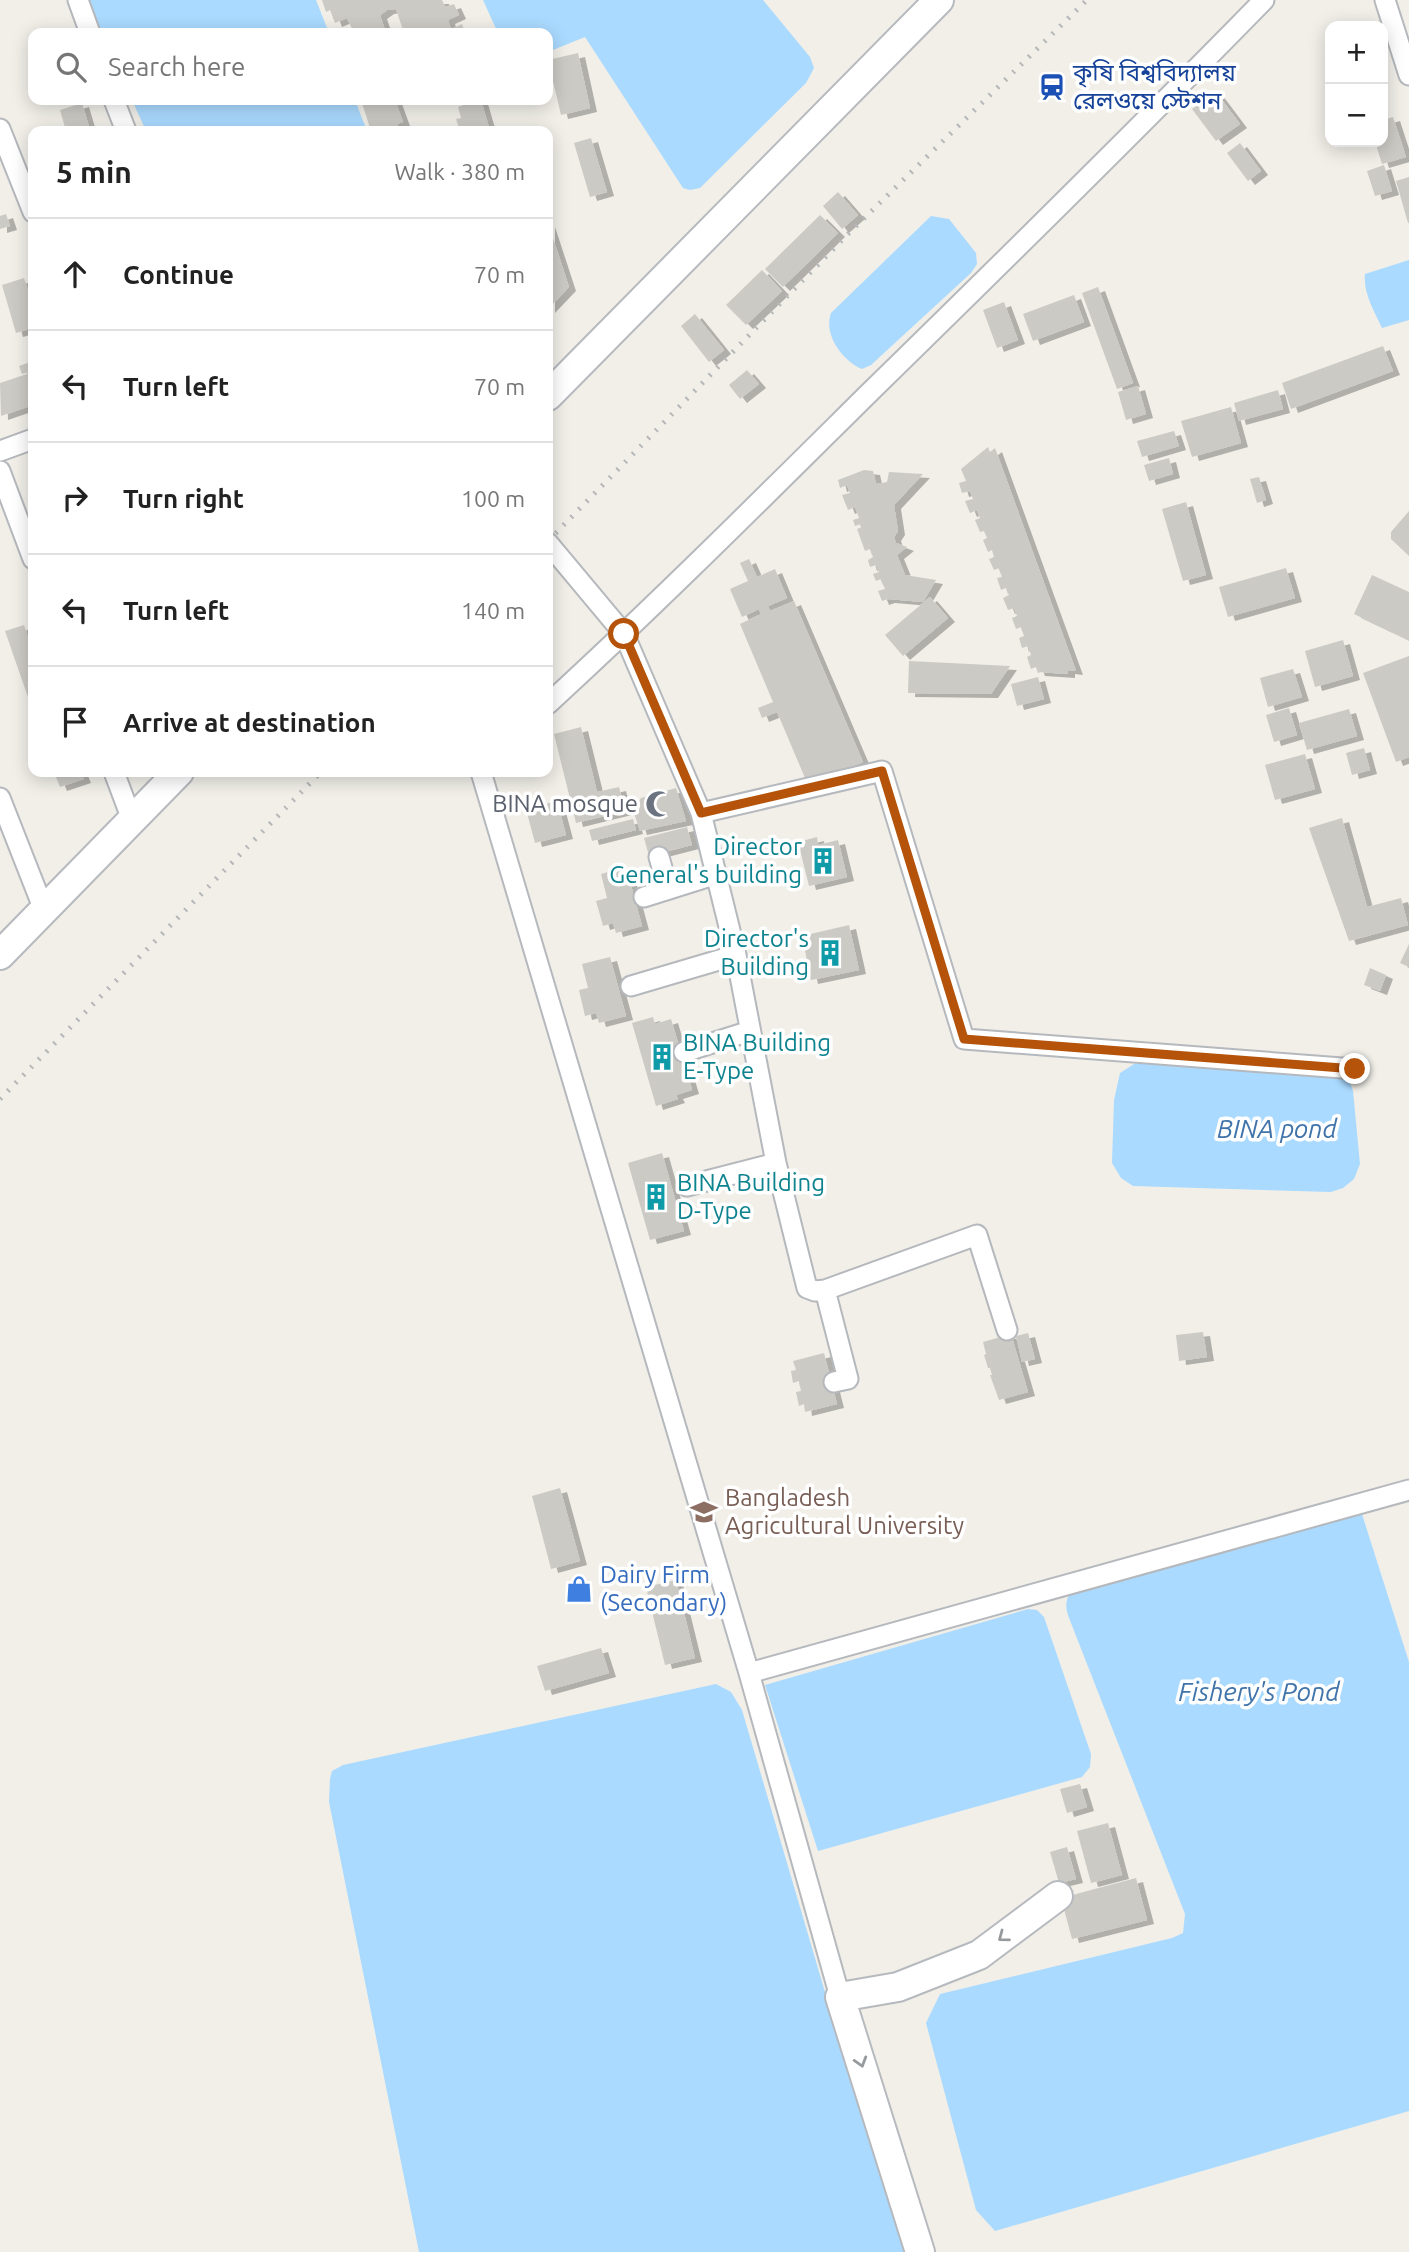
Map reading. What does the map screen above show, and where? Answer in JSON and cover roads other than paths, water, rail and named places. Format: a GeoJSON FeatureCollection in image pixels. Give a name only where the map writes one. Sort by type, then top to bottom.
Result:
{"type":"FeatureCollection","features":[{"type":"Feature","properties":{"kind":"street"},"geometry":{"type":"LineString","coordinates":[[78,0],[88,28]]}},
{"type":"Feature","properties":{"kind":"street"},"geometry":{"type":"LineString","coordinates":[[553,391],[939,0]]}},
{"type":"Feature","properties":{"kind":"street"},"geometry":{"type":"LineString","coordinates":[[553,699],[624,634],[1128,139],[1264,0]]}},
{"type":"Feature","properties":{"kind":"street"},"geometry":{"type":"LineString","coordinates":[[1385,0],[1409,75]]}},
{"type":"Feature","properties":{"kind":"street"},"geometry":{"type":"LineString","coordinates":[[116,105],[124,126]]}},
{"type":"Feature","properties":{"kind":"street"},"geometry":{"type":"LineString","coordinates":[[0,129],[28,199]]}},
{"type":"Feature","properties":{"kind":"street"},"geometry":{"type":"LineString","coordinates":[[0,451],[28,441]]}},
{"type":"Feature","properties":{"kind":"street"},"geometry":{"type":"LineString","coordinates":[[0,471],[28,546]]}},
{"type":"Feature","properties":{"kind":"street"},"geometry":{"type":"LineString","coordinates":[[553,549],[624,634],[701,813],[736,955],[776,1163],[807,1288],[825,1290],[977,1235],[1007,1330]]}},
{"type":"Feature","properties":{"kind":"street"},"geometry":{"type":"LineString","coordinates":[[701,813],[882,771],[964,1039],[1355,1069]]}},
{"type":"Feature","properties":{"kind":"street"},"geometry":{"type":"LineString","coordinates":[[116,777],[132,820]]}},
{"type":"Feature","properties":{"kind":"street"},"geometry":{"type":"LineString","coordinates":[[0,955],[174,777]]}},
{"type":"Feature","properties":{"kind":"street"},"geometry":{"type":"LineString","coordinates":[[482,777],[749,1673],[841,1997],[920,2252]]}},
{"type":"Feature","properties":{"kind":"street"},"geometry":{"type":"LineString","coordinates":[[0,798],[44,910]]}},
{"type":"Feature","properties":{"kind":"street"},"geometry":{"type":"LineString","coordinates":[[659,857],[668,889]]}},
{"type":"Feature","properties":{"kind":"street"},"geometry":{"type":"LineString","coordinates":[[643,897],[717,874]]}},
{"type":"Feature","properties":{"kind":"street"},"geometry":{"type":"LineString","coordinates":[[631,986],[736,955]]}},
{"type":"Feature","properties":{"kind":"street"},"geometry":{"type":"LineString","coordinates":[[684,1052],[750,1031]]}},
{"type":"Feature","properties":{"kind":"street"},"geometry":{"type":"LineString","coordinates":[[687,1186],[776,1163]]}},
{"type":"Feature","properties":{"kind":"street"},"geometry":{"type":"LineString","coordinates":[[825,1290],[848,1379],[834,1382]]}},
{"type":"Feature","properties":{"kind":"street"},"geometry":{"type":"LineString","coordinates":[[749,1673],[1409,1490]]}},
{"type":"Feature","properties":{"kind":"street"},"geometry":{"type":"LineString","coordinates":[[841,1997],[898,1987],[979,1955],[1058,1896]]}},
{"type":"Feature","properties":{"kind":"water"},"geometry":{"type":"Polygon","coordinates":[[[87,0],[316,0],[327,28],[100,28],[87,0]]]}},
{"type":"Feature","properties":{"kind":"water"},"geometry":{"type":"Polygon","coordinates":[[[483,0],[763,0],[810,57],[814,68],[806,83],[700,188],[690,190],[683,188],[585,37],[553,50],[553,28],[496,28],[483,0]]]}},
{"type":"Feature","properties":{"kind":"water"},"geometry":{"type":"Polygon","coordinates":[[[134,105],[357,105],[365,126],[144,126],[134,105]]]}},
{"type":"Feature","properties":{"kind":"water"},"geometry":{"type":"Polygon","coordinates":[[[931,216],[949,219],[976,253],[977,264],[971,273],[871,365],[862,369],[848,360],[836,346],[830,330],[831,313],[931,216]]]}},
{"type":"Feature","properties":{"kind":"water"},"geometry":{"type":"Polygon","coordinates":[[[1409,260],[1409,320],[1382,328],[1367,295],[1365,274],[1409,260]]]}},
{"type":"Feature","properties":{"kind":"water","name":"BINA pond"},"geometry":{"type":"Polygon","coordinates":[[[1134,1064],[1321,1068],[1339,1073],[1349,1079],[1353,1091],[1360,1164],[1354,1179],[1343,1188],[1331,1192],[1133,1186],[1121,1178],[1112,1163],[1114,1100],[1120,1073],[1134,1064]]]}},
{"type":"Feature","properties":{"kind":"water","name":"Fishery's Pond"},"geometry":{"type":"Polygon","coordinates":[[[1361,1511],[1409,1662],[1409,2111],[995,2231],[976,2210],[926,2023],[940,1994],[1172,1938],[1183,1933],[1185,1914],[1069,1618],[1066,1605],[1069,1595],[1074,1587],[1361,1511]]]}},
{"type":"Feature","properties":{"kind":"water"},"geometry":{"type":"Polygon","coordinates":[[[1028,1609],[1037,1610],[1044,1617],[1091,1754],[1090,1767],[1082,1777],[818,1851],[765,1685],[1028,1609]]]}},
{"type":"Feature","properties":{"kind":"water"},"geometry":{"type":"Polygon","coordinates":[[[716,1684],[731,1692],[742,1710],[840,2043],[910,2252],[419,2252],[329,1802],[332,1771],[343,1765],[716,1684]]]}},
{"type":"Feature","properties":{"kind":"railway"},"geometry":{"type":"LineString","coordinates":[[553,536],[847,235],[1087,0]]}},
{"type":"Feature","properties":{"kind":"railway"},"geometry":{"type":"LineString","coordinates":[[0,1099],[316,777]]}},
{"type":"Feature","properties":{"kind":"place","name":"কৃষি বিশ্ববিদ্যালয় রেলওয়ে স্টেশন"},"geometry":{"type":"Point","coordinates":[1052,87]}},
{"type":"Feature","properties":{"kind":"place","name":"BINA mosque"},"geometry":{"type":"Point","coordinates":[659,804]}},
{"type":"Feature","properties":{"kind":"place","name":"Director General's building"},"geometry":{"type":"Point","coordinates":[823,861]}},
{"type":"Feature","properties":{"kind":"place","name":"Director's Building"},"geometry":{"type":"Point","coordinates":[830,953]}},
{"type":"Feature","properties":{"kind":"place","name":"BINA Building E-Type"},"geometry":{"type":"Point","coordinates":[662,1057]}},
{"type":"Feature","properties":{"kind":"place","name":"BINA Building D-Type"},"geometry":{"type":"Point","coordinates":[656,1197]}},
{"type":"Feature","properties":{"kind":"place","name":"Bangladesh Agricultural University"},"geometry":{"type":"Point","coordinates":[704,1512]}},
{"type":"Feature","properties":{"kind":"place","name":"Dairy Firm (Secondary)"},"geometry":{"type":"Point","coordinates":[579,1589]}}]}
